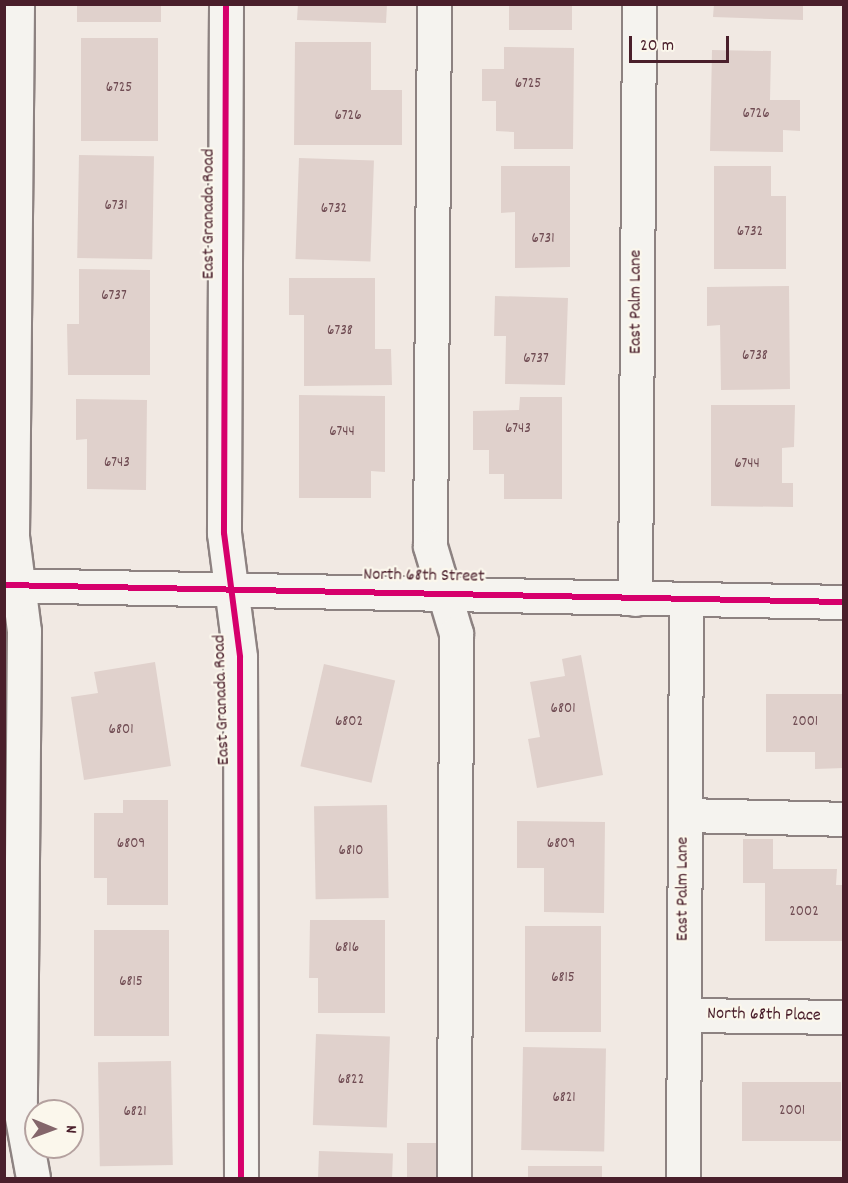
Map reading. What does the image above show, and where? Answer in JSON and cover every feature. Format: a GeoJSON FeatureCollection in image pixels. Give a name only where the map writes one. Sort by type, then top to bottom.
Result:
{"type":"FeatureCollection","features":[{"type":"Feature","properties":{"kind":"street"},"geometry":{"type":"LineString","coordinates":[[17,4],[11,585],[24,631],[20,1107],[33,1179]]}},
{"type":"Feature","properties":{"kind":"street","name":"East Granada Road"},"geometry":{"type":"LineString","coordinates":[[226,4],[224,533],[240,657],[241,1179]]}},
{"type":"Feature","properties":{"kind":"street"},"geometry":{"type":"LineString","coordinates":[[434,4],[430,546],[456,633],[454,1179]]}},
{"type":"Feature","properties":{"kind":"street","name":"East Palm Lane"},"geometry":{"type":"LineString","coordinates":[[635,599],[639,4]]}},
{"type":"Feature","properties":{"kind":"street","name":"North 68th Street"},"geometry":{"type":"LineString","coordinates":[[11,585],[443,592],[635,599],[843,602]]}},
{"type":"Feature","properties":{"kind":"street","name":"East Palm Lane"},"geometry":{"type":"LineString","coordinates":[[682,1179],[686,600]]}},
{"type":"Feature","properties":{"kind":"street"},"geometry":{"type":"LineString","coordinates":[[685,815],[843,819]]}},
{"type":"Feature","properties":{"kind":"street","name":"North 68th Place"},"geometry":{"type":"LineString","coordinates":[[684,1015],[843,1017]]}},
{"type":"Feature","properties":{"kind":"building"},"geometry":{"type":"Polygon","coordinates":[[[77,4],[161,4],[161,22],[77,22],[77,4]]]}},
{"type":"Feature","properties":{"kind":"building"},"geometry":{"type":"Polygon","coordinates":[[[298,4],[387,4],[386,23],[297,20],[298,4]]]}},
{"type":"Feature","properties":{"kind":"building"},"geometry":{"type":"Polygon","coordinates":[[[509,4],[572,4],[572,30],[509,30],[509,4]]]}},
{"type":"Feature","properties":{"kind":"building"},"geometry":{"type":"Polygon","coordinates":[[[714,4],[803,4],[803,20],[713,17],[714,4]]]}},
{"type":"Feature","properties":{"kind":"building"},"geometry":{"type":"Polygon","coordinates":[[[81,38],[158,38],[158,141],[81,141],[81,38]]]}},
{"type":"Feature","properties":{"kind":"building"},"geometry":{"type":"Polygon","coordinates":[[[295,42],[371,42],[371,90],[402,90],[402,145],[294,145],[295,42]]]}},
{"type":"Feature","properties":{"kind":"building"},"geometry":{"type":"Polygon","coordinates":[[[504,47],[574,48],[573,149],[514,149],[514,132],[496,131],[496,101],[482,101],[482,69],[504,69],[504,47]]]}},
{"type":"Feature","properties":{"kind":"building"},"geometry":{"type":"Polygon","coordinates":[[[712,50],[771,51],[770,100],[800,100],[800,131],[783,130],[783,152],[710,151],[712,50]]]}},
{"type":"Feature","properties":{"kind":"building"},"geometry":{"type":"Polygon","coordinates":[[[79,155],[154,156],[152,259],[77,258],[79,155]]]}},
{"type":"Feature","properties":{"kind":"building"},"geometry":{"type":"Polygon","coordinates":[[[299,158],[374,161],[370,262],[295,259],[299,158]]]}},
{"type":"Feature","properties":{"kind":"building"},"geometry":{"type":"Polygon","coordinates":[[[501,166],[570,166],[570,267],[515,268],[515,212],[501,213],[501,166]]]}},
{"type":"Feature","properties":{"kind":"building"},"geometry":{"type":"Polygon","coordinates":[[[714,166],[771,166],[771,196],[786,196],[786,269],[714,269],[714,166]]]}},
{"type":"Feature","properties":{"kind":"building"},"geometry":{"type":"Polygon","coordinates":[[[79,269],[150,270],[150,375],[68,375],[67,324],[79,324],[79,269]]]}},
{"type":"Feature","properties":{"kind":"building"},"geometry":{"type":"Polygon","coordinates":[[[289,278],[375,278],[375,349],[391,349],[392,385],[304,386],[304,315],[289,315],[289,278]]]}},
{"type":"Feature","properties":{"kind":"building"},"geometry":{"type":"Polygon","coordinates":[[[789,286],[790,389],[721,390],[720,325],[707,326],[707,287],[789,286]]]}},
{"type":"Feature","properties":{"kind":"building"},"geometry":{"type":"Polygon","coordinates":[[[495,296],[568,298],[565,385],[505,384],[506,336],[494,336],[495,296]]]}},
{"type":"Feature","properties":{"kind":"building"},"geometry":{"type":"Polygon","coordinates":[[[299,395],[385,396],[385,472],[371,471],[371,498],[299,498],[299,395]]]}},
{"type":"Feature","properties":{"kind":"building"},"geometry":{"type":"Polygon","coordinates":[[[520,397],[562,397],[562,499],[504,499],[504,474],[489,474],[489,450],[473,450],[473,411],[519,410],[520,397]]]}},
{"type":"Feature","properties":{"kind":"building"},"geometry":{"type":"Polygon","coordinates":[[[76,399],[147,400],[146,490],[87,489],[87,439],[76,440],[76,399]]]}},
{"type":"Feature","properties":{"kind":"building"},"geometry":{"type":"Polygon","coordinates":[[[711,405],[795,405],[794,447],[782,448],[782,483],[793,483],[793,507],[711,506],[711,405]]]}},
{"type":"Feature","properties":{"kind":"building"},"geometry":{"type":"Polygon","coordinates":[[[581,655],[603,775],[537,788],[528,739],[540,737],[530,682],[565,676],[562,659],[581,655]]]}},
{"type":"Feature","properties":{"kind":"building"},"geometry":{"type":"Polygon","coordinates":[[[155,662],[171,766],[84,780],[71,697],[98,693],[94,672],[155,662]]]}},
{"type":"Feature","properties":{"kind":"building"},"geometry":{"type":"Polygon","coordinates":[[[324,664],[395,680],[372,783],[300,766],[324,664]]]}},
{"type":"Feature","properties":{"kind":"building"},"geometry":{"type":"Polygon","coordinates":[[[766,694],[844,694],[844,768],[815,769],[815,752],[766,752],[766,694]]]}},
{"type":"Feature","properties":{"kind":"building"},"geometry":{"type":"Polygon","coordinates":[[[123,800],[168,800],[168,905],[107,905],[107,878],[94,878],[94,813],[123,813],[123,800]]]}},
{"type":"Feature","properties":{"kind":"building"},"geometry":{"type":"Polygon","coordinates":[[[387,805],[389,898],[316,899],[314,806],[387,805]]]}},
{"type":"Feature","properties":{"kind":"building"},"geometry":{"type":"Polygon","coordinates":[[[517,821],[605,822],[604,913],[544,912],[544,868],[517,868],[517,821]]]}},
{"type":"Feature","properties":{"kind":"building"},"geometry":{"type":"Polygon","coordinates":[[[743,839],[773,839],[773,869],[837,869],[836,885],[844,885],[844,941],[765,941],[765,883],[743,883],[743,839]]]}},
{"type":"Feature","properties":{"kind":"building"},"geometry":{"type":"Polygon","coordinates":[[[310,920],[385,920],[385,1013],[318,1013],[318,978],[309,978],[310,920]]]}},
{"type":"Feature","properties":{"kind":"building"},"geometry":{"type":"Polygon","coordinates":[[[525,926],[601,926],[601,1032],[525,1032],[525,926]]]}},
{"type":"Feature","properties":{"kind":"building"},"geometry":{"type":"Polygon","coordinates":[[[94,930],[169,930],[169,1036],[94,1036],[94,930]]]}},
{"type":"Feature","properties":{"kind":"building"},"geometry":{"type":"Polygon","coordinates":[[[316,1034],[390,1037],[387,1128],[313,1125],[316,1034]]]}},
{"type":"Feature","properties":{"kind":"building"},"geometry":{"type":"Polygon","coordinates":[[[523,1047],[606,1048],[604,1151],[521,1150],[523,1047]]]}},
{"type":"Feature","properties":{"kind":"building"},"geometry":{"type":"Polygon","coordinates":[[[171,1061],[173,1165],[100,1166],[98,1062],[171,1061]]]}},
{"type":"Feature","properties":{"kind":"building"},"geometry":{"type":"Polygon","coordinates":[[[742,1082],[841,1082],[841,1141],[742,1141],[742,1082]]]}},
{"type":"Feature","properties":{"kind":"building"},"geometry":{"type":"Polygon","coordinates":[[[407,1143],[441,1143],[441,1178],[407,1178],[407,1143]]]}},
{"type":"Feature","properties":{"kind":"building"},"geometry":{"type":"Polygon","coordinates":[[[319,1151],[393,1154],[392,1178],[318,1178],[319,1151]]]}},
{"type":"Feature","properties":{"kind":"building"},"geometry":{"type":"Polygon","coordinates":[[[528,1166],[602,1166],[602,1178],[528,1178],[528,1166]]]}},
{"type":"Feature","properties":{"kind":"cycle path"},"geometry":{"type":"LineString","coordinates":[[226,4],[224,533],[240,657],[241,1178]]}},
{"type":"Feature","properties":{"kind":"cycle path"},"geometry":{"type":"LineString","coordinates":[[4,585],[844,602]]}}]}
